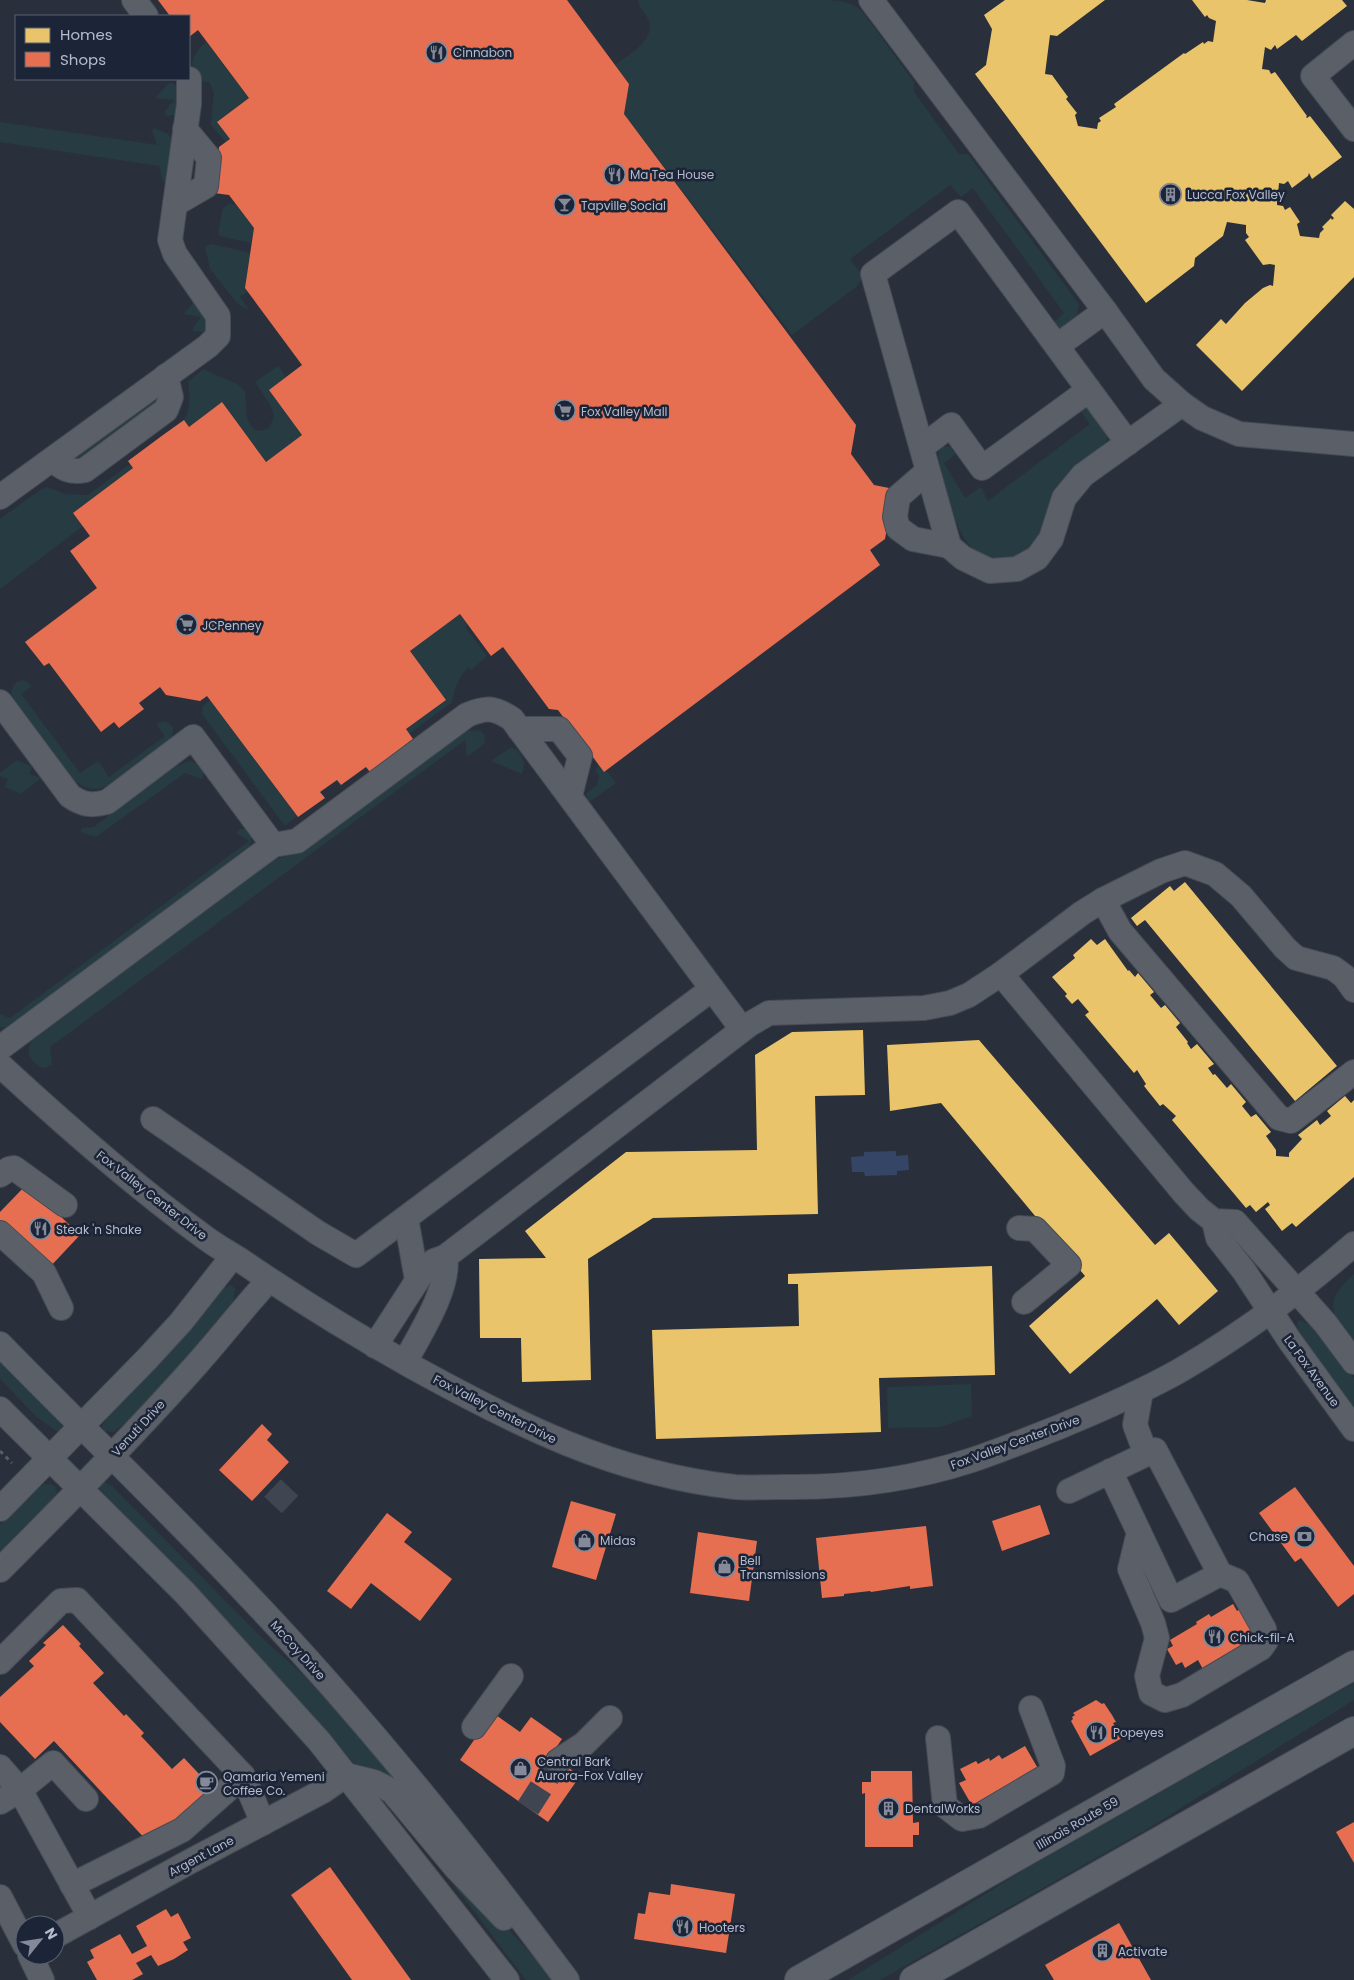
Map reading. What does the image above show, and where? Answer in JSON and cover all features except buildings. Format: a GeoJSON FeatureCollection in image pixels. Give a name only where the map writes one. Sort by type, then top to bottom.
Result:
{"type":"FeatureCollection","features":[{"type":"Feature","properties":{"kind":"main road","name":"Illinois Route 59"},"geometry":{"type":"LineString","coordinates":[[799,1980],[1354,1665]]}},
{"type":"Feature","properties":{"kind":"main road"},"geometry":{"type":"LineString","coordinates":[[914,1980],[1354,1731]]}},
{"type":"Feature","properties":{"kind":"street"},"geometry":{"type":"LineString","coordinates":[[134,0],[145,15]]}},
{"type":"Feature","properties":{"kind":"street"},"geometry":{"type":"LineString","coordinates":[[871,0],[1154,379],[1182,404],[1202,418],[1239,434],[1354,444]]}},
{"type":"Feature","properties":{"kind":"street"},"geometry":{"type":"LineString","coordinates":[[1354,43],[1313,76],[1354,129]]}},
{"type":"Feature","properties":{"kind":"street"},"geometry":{"type":"LineString","coordinates":[[0,497],[208,346],[218,336],[218,316],[175,254],[170,240],[175,204],[206,186],[209,158],[185,129],[189,104],[189,80]]}},
{"type":"Feature","properties":{"kind":"street"},"geometry":{"type":"LineString","coordinates":[[949,546],[873,274],[958,212],[1128,443]]}},
{"type":"Feature","properties":{"kind":"street"},"geometry":{"type":"LineString","coordinates":[[1057,346],[1105,311]]}},
{"type":"Feature","properties":{"kind":"street"},"geometry":{"type":"LineString","coordinates":[[922,447],[951,425],[982,468],[1089,390]]}},
{"type":"Feature","properties":{"kind":"street"},"geometry":{"type":"LineString","coordinates":[[928,471],[898,497],[895,517],[898,528],[913,539],[949,546],[963,558],[990,572],[1017,569],[1037,558],[1051,539],[1064,498],[1083,475],[1182,404]]}},
{"type":"Feature","properties":{"kind":"street"},"geometry":{"type":"LineString","coordinates":[[0,702],[70,796],[81,803],[95,805],[107,802],[194,737],[273,845]]}},
{"type":"Feature","properties":{"kind":"street"},"geometry":{"type":"LineString","coordinates":[[0,1048],[273,845],[297,841],[467,714],[479,710],[492,709],[512,719],[520,729],[742,1029]]}},
{"type":"Feature","properties":{"kind":"street"},"geometry":{"type":"LineString","coordinates":[[520,729],[559,729],[580,756],[570,796]]}},
{"type":"Feature","properties":{"kind":"street"},"geometry":{"type":"LineString","coordinates":[[375,1346],[426,1267],[434,1261],[445,1257],[742,1029],[769,1012],[924,1008],[950,1003],[969,995],[1001,974],[1082,913],[1103,900],[1161,871],[1185,863],[1215,874],[1241,896],[1285,948],[1296,958],[1333,968],[1344,976],[1354,990]]}},
{"type":"Feature","properties":{"kind":"street"},"geometry":{"type":"LineString","coordinates":[[1103,900],[1120,931],[1279,1118],[1291,1121],[1354,1072]]}},
{"type":"Feature","properties":{"kind":"street"},"geometry":{"type":"LineString","coordinates":[[1001,974],[1184,1193],[1199,1209],[1214,1220],[1235,1222],[1325,1323],[1354,1362]]}},
{"type":"Feature","properties":{"kind":"street"},"geometry":{"type":"LineString","coordinates":[[153,1119],[303,1223],[356,1255],[712,988]]}},
{"type":"Feature","properties":{"kind":"street","name":"Fox Valley Center Drive"},"geometry":{"type":"LineString","coordinates":[[0,1065],[103,1157],[210,1241],[375,1346],[481,1404],[544,1435],[588,1452],[658,1474],[738,1487],[816,1488],[891,1480],[971,1460],[1041,1434],[1141,1391],[1195,1361],[1270,1312],[1354,1244]]}},
{"type":"Feature","properties":{"kind":"street"},"geometry":{"type":"LineString","coordinates":[[0,1175],[8,1169],[14,1168],[65,1205]]}},
{"type":"Feature","properties":{"kind":"street"},"geometry":{"type":"LineString","coordinates":[[406,1218],[417,1280]]}},
{"type":"Feature","properties":{"kind":"street","name":"La Fox Avenue"},"geometry":{"type":"LineString","coordinates":[[1214,1220],[1218,1238],[1244,1271],[1270,1312],[1354,1429]]}},
{"type":"Feature","properties":{"kind":"street"},"geometry":{"type":"LineString","coordinates":[[1019,1228],[1035,1229],[1069,1265],[1024,1302]]}},
{"type":"Feature","properties":{"kind":"street"},"geometry":{"type":"LineString","coordinates":[[0,1233],[44,1273],[61,1308]]}},
{"type":"Feature","properties":{"kind":"street"},"geometry":{"type":"LineString","coordinates":[[0,1509],[181,1322],[234,1256]]}},
{"type":"Feature","properties":{"kind":"street"},"geometry":{"type":"LineString","coordinates":[[405,1362],[430,1314],[445,1279],[447,1267],[445,1257]]}},
{"type":"Feature","properties":{"kind":"street","name":"Venuti Drive"},"geometry":{"type":"LineString","coordinates":[[0,1570],[112,1456],[198,1362],[240,1310],[269,1280]]}},
{"type":"Feature","properties":{"kind":"street","name":"McCoy Drive"},"geometry":{"type":"LineString","coordinates":[[0,1344],[244,1591],[329,1685],[448,1824],[566,1980]]}},
{"type":"Feature","properties":{"kind":"street"},"geometry":{"type":"LineString","coordinates":[[1141,1391],[1135,1425],[1146,1454]]}},
{"type":"Feature","properties":{"kind":"street"},"geometry":{"type":"LineString","coordinates":[[0,1409],[198,1607],[288,1705],[346,1775],[507,1980]]}},
{"type":"Feature","properties":{"kind":"street"},"geometry":{"type":"LineString","coordinates":[[1069,1490],[1155,1450],[1220,1574],[1237,1581],[1264,1629],[1266,1641],[1261,1648],[1182,1695],[1165,1700],[1151,1693],[1147,1676],[1157,1638],[1153,1623],[1130,1569],[1139,1532]]}},
{"type":"Feature","properties":{"kind":"street"},"geometry":{"type":"LineString","coordinates":[[1110,1471],[1171,1600],[1220,1574]]}},
{"type":"Feature","properties":{"kind":"street"},"geometry":{"type":"LineString","coordinates":[[0,1662],[61,1602],[77,1600],[243,1776],[263,1823]]}},
{"type":"Feature","properties":{"kind":"street"},"geometry":{"type":"LineString","coordinates":[[474,1727],[511,1676]]}},
{"type":"Feature","properties":{"kind":"street"},"geometry":{"type":"LineString","coordinates":[[938,1738],[945,1806],[962,1819],[979,1816],[1052,1773],[1053,1766],[1031,1708]]}},
{"type":"Feature","properties":{"kind":"street"},"geometry":{"type":"LineString","coordinates":[[558,1761],[584,1744],[610,1718]]}},
{"type":"Feature","properties":{"kind":"street"},"geometry":{"type":"LineString","coordinates":[[0,1802],[20,1790],[53,1763],[86,1798]]}},
{"type":"Feature","properties":{"kind":"street"},"geometry":{"type":"LineString","coordinates":[[0,1767],[20,1790],[90,1917]]}},
{"type":"Feature","properties":{"kind":"street"},"geometry":{"type":"LineString","coordinates":[[346,1775],[374,1782],[392,1791],[456,1868],[566,1980]]}},
{"type":"Feature","properties":{"kind":"street","name":"Argent Lane"},"geometry":{"type":"LineString","coordinates":[[65,1931],[323,1791],[346,1775]]}},
{"type":"Feature","properties":{"kind":"street"},"geometry":{"type":"LineString","coordinates":[[72,1885],[182,1830],[243,1776]]}},
{"type":"Feature","properties":{"kind":"street"},"geometry":{"type":"LineString","coordinates":[[0,1896],[15,1925]]}},
{"type":"Feature","properties":{"kind":"street"},"geometry":{"type":"LineString","coordinates":[[35,1965],[42,1980]]}},
{"type":"Feature","properties":{"kind":"path"},"geometry":{"type":"LineString","coordinates":[[0,1451],[12,1463]]}},
{"type":"Feature","properties":{"kind":"shaded area"},"geometry":{"type":"Polygon","coordinates":[[[638,0],[827,0],[854,5],[862,11],[914,82],[914,92],[959,154],[968,154],[1079,304],[1077,315],[1060,329],[1057,329],[1054,322],[1064,313],[973,188],[961,197],[950,185],[850,259],[861,274],[861,280],[856,287],[792,335],[624,114],[629,84],[615,65],[639,47],[648,35],[650,28],[649,21],[638,0]]]}},
{"type":"Feature","properties":{"kind":"shaded area"},"geometry":{"type":"Polygon","coordinates":[[[206,42],[249,98],[217,122],[230,139],[226,142],[211,125],[214,92],[209,82],[200,81],[192,65],[197,51],[206,42]]]}},
{"type":"Feature","properties":{"kind":"shaded area"},"geometry":{"type":"Polygon","coordinates":[[[169,83],[173,83],[178,88],[178,112],[174,115],[166,116],[165,111],[174,100],[155,98],[169,83]]]}},
{"type":"Feature","properties":{"kind":"shaded area"},"geometry":{"type":"Polygon","coordinates":[[[0,122],[157,145],[152,131],[154,128],[168,134],[173,140],[167,182],[163,181],[159,166],[0,142],[0,122]]]}},
{"type":"Feature","properties":{"kind":"shaded area"},"geometry":{"type":"Polygon","coordinates":[[[229,204],[236,205],[254,228],[251,243],[218,234],[223,208],[229,204]]]}},
{"type":"Feature","properties":{"kind":"shaded area"},"geometry":{"type":"Polygon","coordinates":[[[212,244],[250,253],[245,288],[247,292],[240,297],[250,311],[238,304],[210,269],[205,247],[212,244]]]}},
{"type":"Feature","properties":{"kind":"shaded area"},"geometry":{"type":"Polygon","coordinates":[[[196,299],[210,314],[208,328],[204,332],[193,331],[193,327],[201,317],[184,314],[196,299]]]}},
{"type":"Feature","properties":{"kind":"shaded area"},"geometry":{"type":"Polygon","coordinates":[[[278,366],[286,377],[269,390],[302,435],[266,462],[222,402],[189,427],[184,420],[189,402],[188,382],[203,369],[237,384],[245,392],[247,419],[254,430],[260,431],[269,428],[274,416],[270,404],[255,382],[278,366]]]}},
{"type":"Feature","properties":{"kind":"shaded area"},"geometry":{"type":"Polygon","coordinates":[[[155,399],[158,400],[157,404],[74,464],[73,458],[155,399]]]}},
{"type":"Feature","properties":{"kind":"shaded area"},"geometry":{"type":"Polygon","coordinates":[[[1087,409],[1106,433],[1107,439],[1104,449],[1072,475],[1055,492],[1048,504],[1041,532],[1034,544],[1023,554],[1006,559],[986,557],[975,550],[965,539],[952,509],[938,455],[940,449],[946,446],[950,447],[956,454],[944,463],[965,498],[981,487],[988,501],[1090,424],[1081,412],[1087,409]]]}},
{"type":"Feature","properties":{"kind":"shaded area"},"geometry":{"type":"Polygon","coordinates":[[[130,464],[133,468],[73,513],[83,526],[0,589],[0,519],[47,487],[65,494],[88,495],[130,464]]]}},
{"type":"Feature","properties":{"kind":"shaded area"},"geometry":{"type":"Polygon","coordinates":[[[460,614],[467,623],[466,628],[487,656],[471,670],[469,667],[463,673],[456,686],[452,702],[409,734],[406,729],[446,700],[410,651],[460,614]]]}},
{"type":"Feature","properties":{"kind":"shaded area"},"geometry":{"type":"Polygon","coordinates":[[[24,680],[32,686],[21,694],[80,773],[98,761],[109,777],[165,736],[156,724],[165,722],[171,726],[173,728],[172,736],[169,742],[119,780],[103,788],[88,788],[79,784],[71,777],[11,697],[12,690],[17,682],[24,680]]]}},
{"type":"Feature","properties":{"kind":"shaded area"},"geometry":{"type":"Polygon","coordinates":[[[210,700],[297,816],[285,826],[202,714],[203,706],[210,700]]]}},
{"type":"Feature","properties":{"kind":"shaded area"},"geometry":{"type":"Polygon","coordinates":[[[479,730],[485,735],[484,744],[467,757],[465,740],[50,1047],[52,1065],[43,1068],[30,1058],[30,1045],[36,1035],[272,860],[298,853],[308,848],[458,736],[468,731],[479,730]]]}},
{"type":"Feature","properties":{"kind":"shaded area"},"geometry":{"type":"Polygon","coordinates":[[[510,748],[516,749],[522,758],[524,767],[522,774],[491,761],[510,748]]]}},
{"type":"Feature","properties":{"kind":"shaded area"},"geometry":{"type":"Polygon","coordinates":[[[17,760],[32,767],[29,774],[41,778],[21,794],[5,787],[8,779],[0,776],[0,773],[17,760]]]}},
{"type":"Feature","properties":{"kind":"shaded area"},"geometry":{"type":"Polygon","coordinates":[[[191,761],[201,766],[204,773],[202,779],[185,773],[96,837],[81,832],[82,828],[94,827],[156,779],[181,764],[191,761]]]}},
{"type":"Feature","properties":{"kind":"shaded area"},"geometry":{"type":"Polygon","coordinates":[[[599,764],[616,783],[589,802],[586,794],[597,785],[599,775],[595,771],[599,764]]]}},
{"type":"Feature","properties":{"kind":"shaded area"},"geometry":{"type":"Polygon","coordinates":[[[240,829],[246,829],[251,836],[248,849],[20,1018],[6,1027],[0,1027],[0,1014],[10,1018],[249,841],[236,833],[240,829]]]}},
{"type":"Feature","properties":{"kind":"shaded area"},"geometry":{"type":"Polygon","coordinates":[[[1354,1274],[1354,1344],[1335,1316],[1333,1308],[1337,1293],[1354,1274]]]}},
{"type":"Feature","properties":{"kind":"shaded area"},"geometry":{"type":"Polygon","coordinates":[[[231,1285],[235,1289],[233,1302],[197,1350],[134,1416],[113,1432],[104,1431],[102,1426],[113,1409],[214,1296],[231,1285]]]}},
{"type":"Feature","properties":{"kind":"shaded area"},"geometry":{"type":"Polygon","coordinates":[[[1299,1320],[1315,1327],[1354,1378],[1354,1411],[1302,1341],[1297,1323],[1299,1320]]]}},
{"type":"Feature","properties":{"kind":"shaded area"},"geometry":{"type":"Polygon","coordinates":[[[0,1359],[56,1418],[62,1426],[61,1431],[58,1432],[37,1417],[0,1379],[0,1359]]]}},
{"type":"Feature","properties":{"kind":"shaded area"},"geometry":{"type":"Polygon","coordinates":[[[971,1384],[972,1416],[941,1427],[888,1428],[887,1387],[971,1384]]]}},
{"type":"Feature","properties":{"kind":"shaded area"},"geometry":{"type":"Polygon","coordinates":[[[105,1482],[112,1486],[262,1638],[332,1704],[412,1796],[362,1773],[309,1710],[110,1501],[99,1488],[100,1484],[105,1482]]]}},
{"type":"Feature","properties":{"kind":"shaded area"},"geometry":{"type":"Polygon","coordinates":[[[45,1484],[51,1484],[56,1487],[57,1493],[51,1502],[0,1555],[0,1525],[33,1490],[45,1484]]]}},
{"type":"Feature","properties":{"kind":"shaded area"},"geometry":{"type":"Polygon","coordinates":[[[1354,1683],[1354,1700],[1149,1828],[880,1980],[848,1980],[1025,1869],[1354,1683]]]}},
{"type":"Feature","properties":{"kind":"shaded area"},"geometry":{"type":"Polygon","coordinates":[[[378,1791],[556,1980],[526,1980],[463,1897],[378,1794],[378,1791]]]}},
{"type":"Feature","properties":{"kind":"water"},"geometry":{"type":"Polygon","coordinates":[[[896,1151],[896,1156],[908,1155],[909,1170],[897,1171],[897,1175],[865,1176],[864,1172],[852,1172],[851,1157],[864,1156],[864,1152],[896,1151]]]}},
{"type":"Feature","properties":{"kind":"tunnel"},"geometry":{"type":"LineString","coordinates":[[273,1505],[291,1486]]}},
{"type":"Feature","properties":{"kind":"tunnel"},"geometry":{"type":"LineString","coordinates":[[528,1808],[558,1761]]}},
{"type":"Feature","properties":{"kind":"place","name":"Cinnabon"},"geometry":{"type":"Point","coordinates":[437,52]}},
{"type":"Feature","properties":{"kind":"place","name":"Ma Tea House"},"geometry":{"type":"Point","coordinates":[614,174]}},
{"type":"Feature","properties":{"kind":"place","name":"Lucca Fox Valley"},"geometry":{"type":"Point","coordinates":[1171,194]}},
{"type":"Feature","properties":{"kind":"place","name":"Tapville Social"},"geometry":{"type":"Point","coordinates":[565,205]}},
{"type":"Feature","properties":{"kind":"place","name":"Fox Valley Mall"},"geometry":{"type":"Point","coordinates":[565,411]}},
{"type":"Feature","properties":{"kind":"place","name":"JCPenney"},"geometry":{"type":"Point","coordinates":[186,625]}},
{"type":"Feature","properties":{"kind":"place","name":"Steak 'n Shake"},"geometry":{"type":"Point","coordinates":[40,1229]}},
{"type":"Feature","properties":{"kind":"place","name":"Chase"},"geometry":{"type":"Point","coordinates":[1304,1536]}},
{"type":"Feature","properties":{"kind":"place","name":"Midas"},"geometry":{"type":"Point","coordinates":[584,1540]}},
{"type":"Feature","properties":{"kind":"place","name":"Bell Transmissions"},"geometry":{"type":"Point","coordinates":[724,1567]}},
{"type":"Feature","properties":{"kind":"place","name":"Chick-fil-A"},"geometry":{"type":"Point","coordinates":[1214,1637]}},
{"type":"Feature","properties":{"kind":"place","name":"Popeyes"},"geometry":{"type":"Point","coordinates":[1097,1732]}},
{"type":"Feature","properties":{"kind":"place","name":"Central Bark Aurora-Fox Valley"},"geometry":{"type":"Point","coordinates":[521,1768]}},
{"type":"Feature","properties":{"kind":"place","name":"Qamaria Yemeni Coffee Co."},"geometry":{"type":"Point","coordinates":[207,1783]}},
{"type":"Feature","properties":{"kind":"place","name":"DentalWorks"},"geometry":{"type":"Point","coordinates":[889,1808]}},
{"type":"Feature","properties":{"kind":"place","name":"Hooters"},"geometry":{"type":"Point","coordinates":[683,1927]}},
{"type":"Feature","properties":{"kind":"place","name":"Activate"},"geometry":{"type":"Point","coordinates":[1102,1951]}}]}
